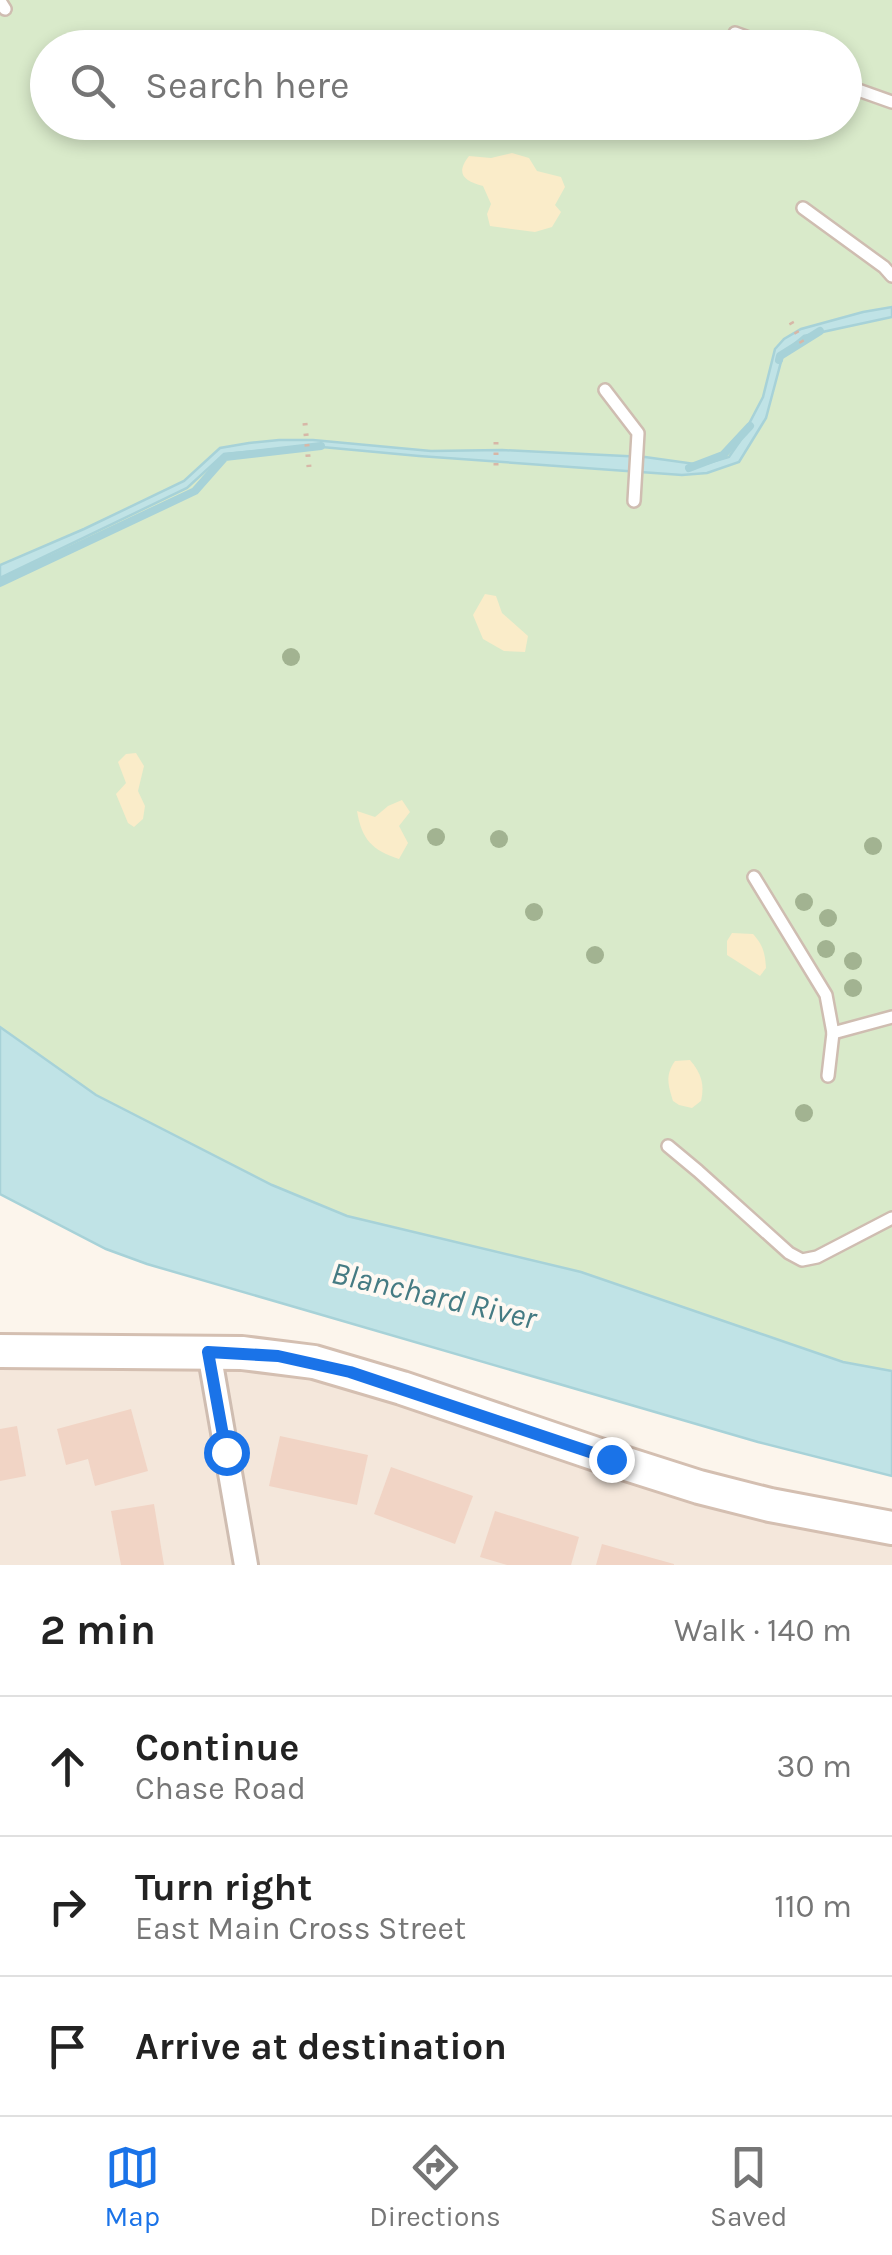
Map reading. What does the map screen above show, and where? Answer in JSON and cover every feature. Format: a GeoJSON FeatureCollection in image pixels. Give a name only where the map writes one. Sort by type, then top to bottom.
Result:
{"type":"FeatureCollection","features":[{"type":"Feature","properties":{"kind":"main road"},"geometry":{"type":"LineString","coordinates":[[0,1351],[278,1356],[350,1372],[699,1487],[892,1528]]}},
{"type":"Feature","properties":{"kind":"street"},"geometry":{"type":"LineString","coordinates":[[208,1352],[246,1565]]}},
{"type":"Feature","properties":{"kind":"lane"},"geometry":{"type":"LineString","coordinates":[[862,91],[892,102]]}},
{"type":"Feature","properties":{"kind":"lane"},"geometry":{"type":"LineString","coordinates":[[803,208],[884,266],[892,276]]}},
{"type":"Feature","properties":{"kind":"lane"},"geometry":{"type":"LineString","coordinates":[[605,390],[638,433],[634,501]]}},
{"type":"Feature","properties":{"kind":"lane"},"geometry":{"type":"LineString","coordinates":[[754,877],[826,995],[833,1034],[828,1076]]}},
{"type":"Feature","properties":{"kind":"lane"},"geometry":{"type":"LineString","coordinates":[[833,1034],[892,1017]]}},
{"type":"Feature","properties":{"kind":"lane"},"geometry":{"type":"LineString","coordinates":[[668,1146],[788,1254],[802,1260],[817,1257],[892,1218]]}},
{"type":"Feature","properties":{"kind":"path"},"geometry":{"type":"LineString","coordinates":[[792,322],[805,348]]}},
{"type":"Feature","properties":{"kind":"path"},"geometry":{"type":"LineString","coordinates":[[305,423],[309,467]]}},
{"type":"Feature","properties":{"kind":"path"},"geometry":{"type":"LineString","coordinates":[[496,442],[496,467]]}},
{"type":"Feature","properties":{"kind":"shaded area"},"geometry":{"type":"Polygon","coordinates":[[[0,1350],[209,1352],[892,1528],[892,1565],[0,1565],[0,1350]]]}},
{"type":"Feature","properties":{"kind":"green space"},"geometry":{"type":"Polygon","coordinates":[[[0,0],[892,0],[892,1394],[0,1123],[0,0]]]}},
{"type":"Feature","properties":{"kind":"sand"},"geometry":{"type":"Polygon","coordinates":[[[512,153],[529,158],[537,171],[561,177],[565,187],[555,205],[561,212],[552,227],[535,232],[490,226],[487,214],[491,204],[483,186],[467,179],[463,168],[469,156],[491,158],[512,153]]]}},
{"type":"Feature","properties":{"kind":"sand"},"geometry":{"type":"Polygon","coordinates":[[[485,594],[496,596],[502,613],[528,636],[525,652],[504,651],[483,639],[473,615],[485,594]]]}},
{"type":"Feature","properties":{"kind":"sand"},"geometry":{"type":"Polygon","coordinates":[[[136,753],[144,766],[138,791],[145,806],[143,819],[134,827],[128,823],[116,794],[126,783],[118,762],[126,754],[136,753]]]}},
{"type":"Feature","properties":{"kind":"sand"},"geometry":{"type":"Polygon","coordinates":[[[402,800],[410,812],[399,826],[408,843],[399,859],[370,842],[357,811],[375,817],[402,800]]]}},
{"type":"Feature","properties":{"kind":"sand"},"geometry":{"type":"Polygon","coordinates":[[[732,933],[753,934],[759,942],[766,968],[760,976],[727,955],[727,941],[732,933]]]}},
{"type":"Feature","properties":{"kind":"sand"},"geometry":{"type":"Polygon","coordinates":[[[690,1060],[703,1089],[701,1101],[692,1108],[673,1101],[668,1080],[675,1061],[690,1060]]]}},
{"type":"Feature","properties":{"kind":"water"},"geometry":{"type":"Polygon","coordinates":[[[892,307],[892,317],[804,336],[787,350],[766,418],[739,462],[707,473],[682,475],[311,446],[224,454],[187,488],[0,578],[0,565],[184,481],[220,448],[249,443],[313,440],[431,451],[645,457],[702,465],[729,457],[763,397],[775,349],[784,339],[801,329],[892,307]]]}},
{"type":"Feature","properties":{"kind":"water","name":"Blanchard River"},"geometry":{"type":"Polygon","coordinates":[[[0,1027],[96,1095],[272,1185],[347,1216],[581,1272],[843,1362],[892,1371],[892,1476],[758,1442],[106,1249],[0,1194],[0,1027]]]}},
{"type":"Feature","properties":{"kind":"building"},"geometry":{"type":"Polygon","coordinates":[[[131,1409],[148,1471],[95,1486],[88,1459],[66,1465],[57,1429],[131,1409]]]}},
{"type":"Feature","properties":{"kind":"building"},"geometry":{"type":"Polygon","coordinates":[[[17,1426],[26,1476],[0,1481],[0,1429],[17,1426]]]}},
{"type":"Feature","properties":{"kind":"building"},"geometry":{"type":"Polygon","coordinates":[[[280,1436],[368,1455],[357,1505],[269,1486],[280,1436]]]}},
{"type":"Feature","properties":{"kind":"building"},"geometry":{"type":"Polygon","coordinates":[[[391,1467],[473,1496],[455,1544],[374,1514],[391,1467]]]}},
{"type":"Feature","properties":{"kind":"building"},"geometry":{"type":"Polygon","coordinates":[[[154,1504],[164,1565],[121,1565],[111,1511],[154,1504]]]}},
{"type":"Feature","properties":{"kind":"building"},"geometry":{"type":"Polygon","coordinates":[[[495,1511],[579,1537],[571,1565],[507,1565],[480,1557],[495,1511]]]}},
{"type":"Feature","properties":{"kind":"building"},"geometry":{"type":"Polygon","coordinates":[[[602,1544],[674,1564],[674,1565],[596,1565],[602,1544]]]}},
{"type":"Feature","properties":{"kind":"waterway"},"geometry":{"type":"LineString","coordinates":[[779,360],[820,331]]}},
{"type":"Feature","properties":{"kind":"waterway"},"geometry":{"type":"LineString","coordinates":[[689,468],[723,455],[750,426]]}},
{"type":"Feature","properties":{"kind":"waterway"},"geometry":{"type":"LineString","coordinates":[[0,583],[195,491],[225,457],[321,446]]}},
{"type":"Feature","properties":{"kind":"route"},"geometry":{"type":"LineString","coordinates":[[226,1452],[208,1352],[314,1362],[611,1459]]}}]}
